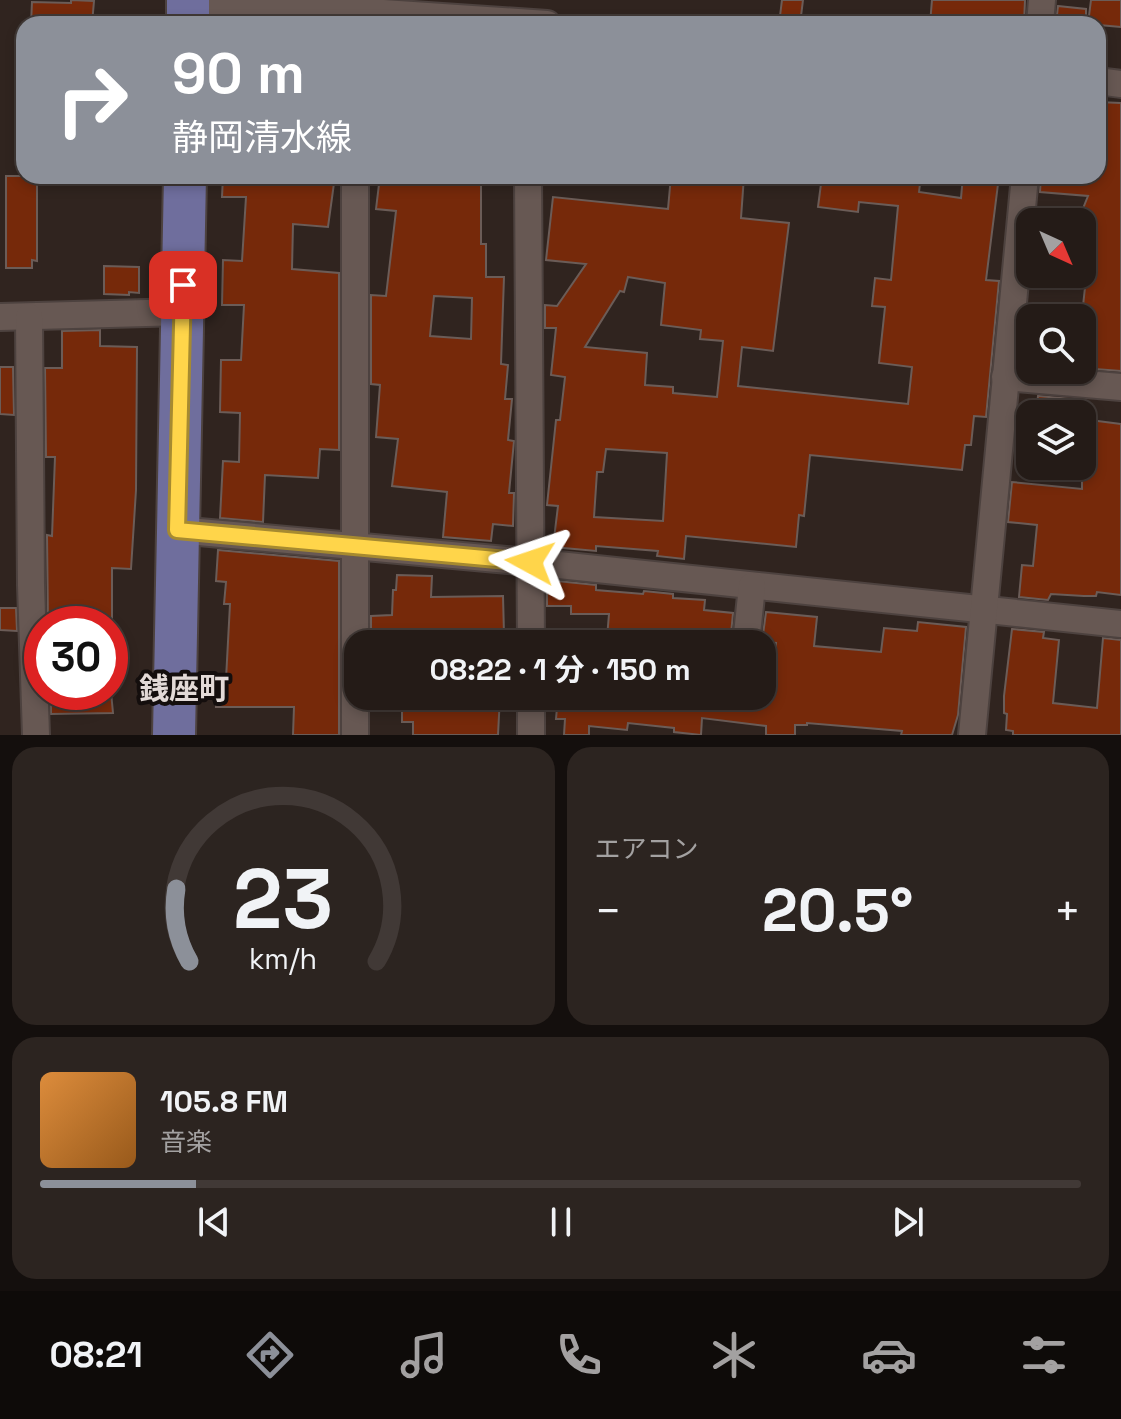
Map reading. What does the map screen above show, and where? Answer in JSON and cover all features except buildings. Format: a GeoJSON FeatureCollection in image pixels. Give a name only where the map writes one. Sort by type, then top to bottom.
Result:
{"type":"FeatureCollection","features":[{"type":"Feature","properties":{"kind":"main road"},"geometry":{"type":"LineString","coordinates":[[174,735],[185,184]]}},
{"type":"Feature","properties":{"kind":"street"},"geometry":{"type":"LineString","coordinates":[[189,0],[345,16]]}},
{"type":"Feature","properties":{"kind":"street"},"geometry":{"type":"LineString","coordinates":[[413,16],[528,14]]}},
{"type":"Feature","properties":{"kind":"street"},"geometry":{"type":"LineString","coordinates":[[355,184],[355,735]]}},
{"type":"Feature","properties":{"kind":"street"},"geometry":{"type":"LineString","coordinates":[[528,184],[531,630]]}},
{"type":"Feature","properties":{"kind":"street"},"geometry":{"type":"LineString","coordinates":[[972,735],[1024,184]]}},
{"type":"Feature","properties":{"kind":"street"},"geometry":{"type":"LineString","coordinates":[[0,317],[183,312]]}},
{"type":"Feature","properties":{"kind":"street"},"geometry":{"type":"LineString","coordinates":[[29,317],[31,585],[36,735]]}},
{"type":"Feature","properties":{"kind":"street"},"geometry":{"type":"LineString","coordinates":[[1005,377],[1121,387]]}},
{"type":"Feature","properties":{"kind":"street"},"geometry":{"type":"LineString","coordinates":[[177,530],[530,562],[1121,624]]}},
{"type":"Feature","properties":{"kind":"street"},"geometry":{"type":"LineString","coordinates":[[747,630],[752,586]]}},
{"type":"Feature","properties":{"kind":"street"},"geometry":{"type":"LineString","coordinates":[[531,710],[531,735]]}},
{"type":"Feature","properties":{"kind":"district","name":"銭座町"},"geometry":{"type":"Point","coordinates":[184,689]}},
{"type":"Feature","properties":{"kind":"route"},"geometry":{"type":"LineString","coordinates":[[183,285],[177,530],[530,562]]}}]}
